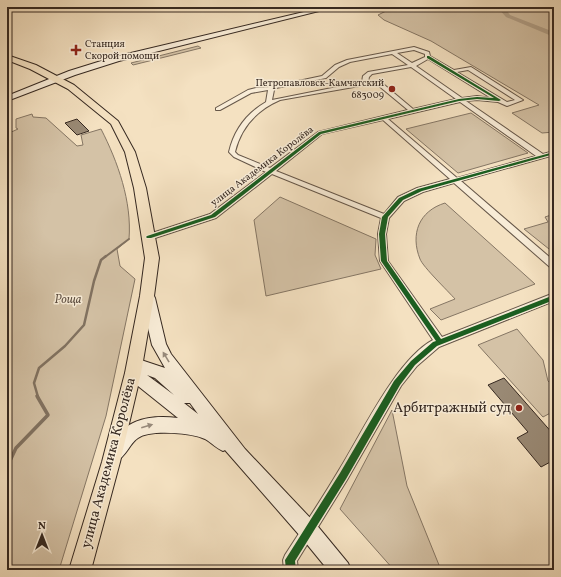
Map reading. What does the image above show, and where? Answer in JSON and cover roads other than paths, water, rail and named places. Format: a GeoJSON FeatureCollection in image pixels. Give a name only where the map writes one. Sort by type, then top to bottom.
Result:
{"type":"FeatureCollection","features":[{"type":"Feature","properties":{"kind":"main road"},"geometry":{"type":"LineString","coordinates":[[7,99],[57,79],[118,59],[332,7]]}},
{"type":"Feature","properties":{"kind":"main road"},"geometry":{"type":"LineString","coordinates":[[343,7],[364,9],[378,7]]}},
{"type":"Feature","properties":{"kind":"main road","name":"улица Академика Королёва"},"geometry":{"type":"LineString","coordinates":[[7,57],[33,67],[57,79],[92,102],[115,123],[130,152],[140,188],[152,258],[147,296],[134,368],[111,462],[80,570]]}},
{"type":"Feature","properties":{"kind":"main road"},"geometry":{"type":"LineString","coordinates":[[147,296],[159,345],[166,358],[239,455],[308,530],[341,570]]}},
{"type":"Feature","properties":{"kind":"main road"},"geometry":{"type":"LineString","coordinates":[[134,368],[160,373],[207,414]]}},
{"type":"Feature","properties":{"kind":"main road"},"geometry":{"type":"LineString","coordinates":[[134,368],[209,432],[239,455]]}},
{"type":"Feature","properties":{"kind":"main road"},"geometry":{"type":"LineString","coordinates":[[111,462],[120,444],[132,432],[142,426],[165,424],[209,432]]}},
{"type":"Feature","properties":{"kind":"street"},"geometry":{"type":"LineString","coordinates":[[218,109],[248,91],[262,88],[271,89],[274,87],[324,78],[337,66],[349,60],[414,48],[427,53],[428,57],[499,100]]}},
{"type":"Feature","properties":{"kind":"street"},"geometry":{"type":"LineString","coordinates":[[393,52],[459,100],[541,156]]}},
{"type":"Feature","properties":{"kind":"street"},"geometry":{"type":"LineString","coordinates":[[412,111],[380,84],[365,83],[366,76],[411,65],[425,60],[428,57]]}},
{"type":"Feature","properties":{"kind":"street","name":"улица Академика Королёва"},"geometry":{"type":"LineString","coordinates":[[149,237],[212,216],[320,133],[459,100],[477,98],[499,100],[507,104],[520,100],[469,68],[453,72]]}},
{"type":"Feature","properties":{"kind":"street","name":"улица Академика Королёва"},"geometry":{"type":"LineString","coordinates":[[365,83],[269,102],[246,120],[233,144],[232,152],[236,156],[270,172],[386,217]]}},
{"type":"Feature","properties":{"kind":"street"},"geometry":{"type":"LineString","coordinates":[[269,102],[271,89]]}},
{"type":"Feature","properties":{"kind":"street"},"geometry":{"type":"LineString","coordinates":[[383,118],[554,266]]}},
{"type":"Feature","properties":{"kind":"street"},"geometry":{"type":"LineString","coordinates":[[440,342],[384,261],[382,234],[386,217],[401,199],[420,190],[554,153]]}},
{"type":"Feature","properties":{"kind":"street"},"geometry":{"type":"LineString","coordinates":[[291,570],[290,560],[343,476],[397,383],[417,358],[440,342],[554,297]]}},
{"type":"Feature","properties":{"kind":"waterway"},"geometry":{"type":"LineString","coordinates":[[500,7],[508,16],[554,35]]}},
{"type":"Feature","properties":{"kind":"waterway"},"geometry":{"type":"LineString","coordinates":[[105,257],[129,239]]}},
{"type":"Feature","properties":{"kind":"waterway"},"geometry":{"type":"LineString","coordinates":[[38,397],[34,383],[39,368],[65,346],[84,325],[94,281],[101,260],[106,256]]}},
{"type":"Feature","properties":{"kind":"waterway"},"geometry":{"type":"LineString","coordinates":[[7,467],[16,448],[48,415],[37,396]]}},
{"type":"Feature","properties":{"kind":"place","name":"Станция Скорой помощи"},"geometry":{"type":"Point","coordinates":[76,50]}},
{"type":"Feature","properties":{"kind":"place","name":"Петропавловск-Камчатский 683009"},"geometry":{"type":"Point","coordinates":[392,89]}},
{"type":"Feature","properties":{"kind":"place","name":"Арбитражный суд"},"geometry":{"type":"Point","coordinates":[519,408]}},
{"type":"Feature","properties":{"kind":"park label","name":"Роща"},"geometry":{"type":"Point","coordinates":[68,300]}}]}
